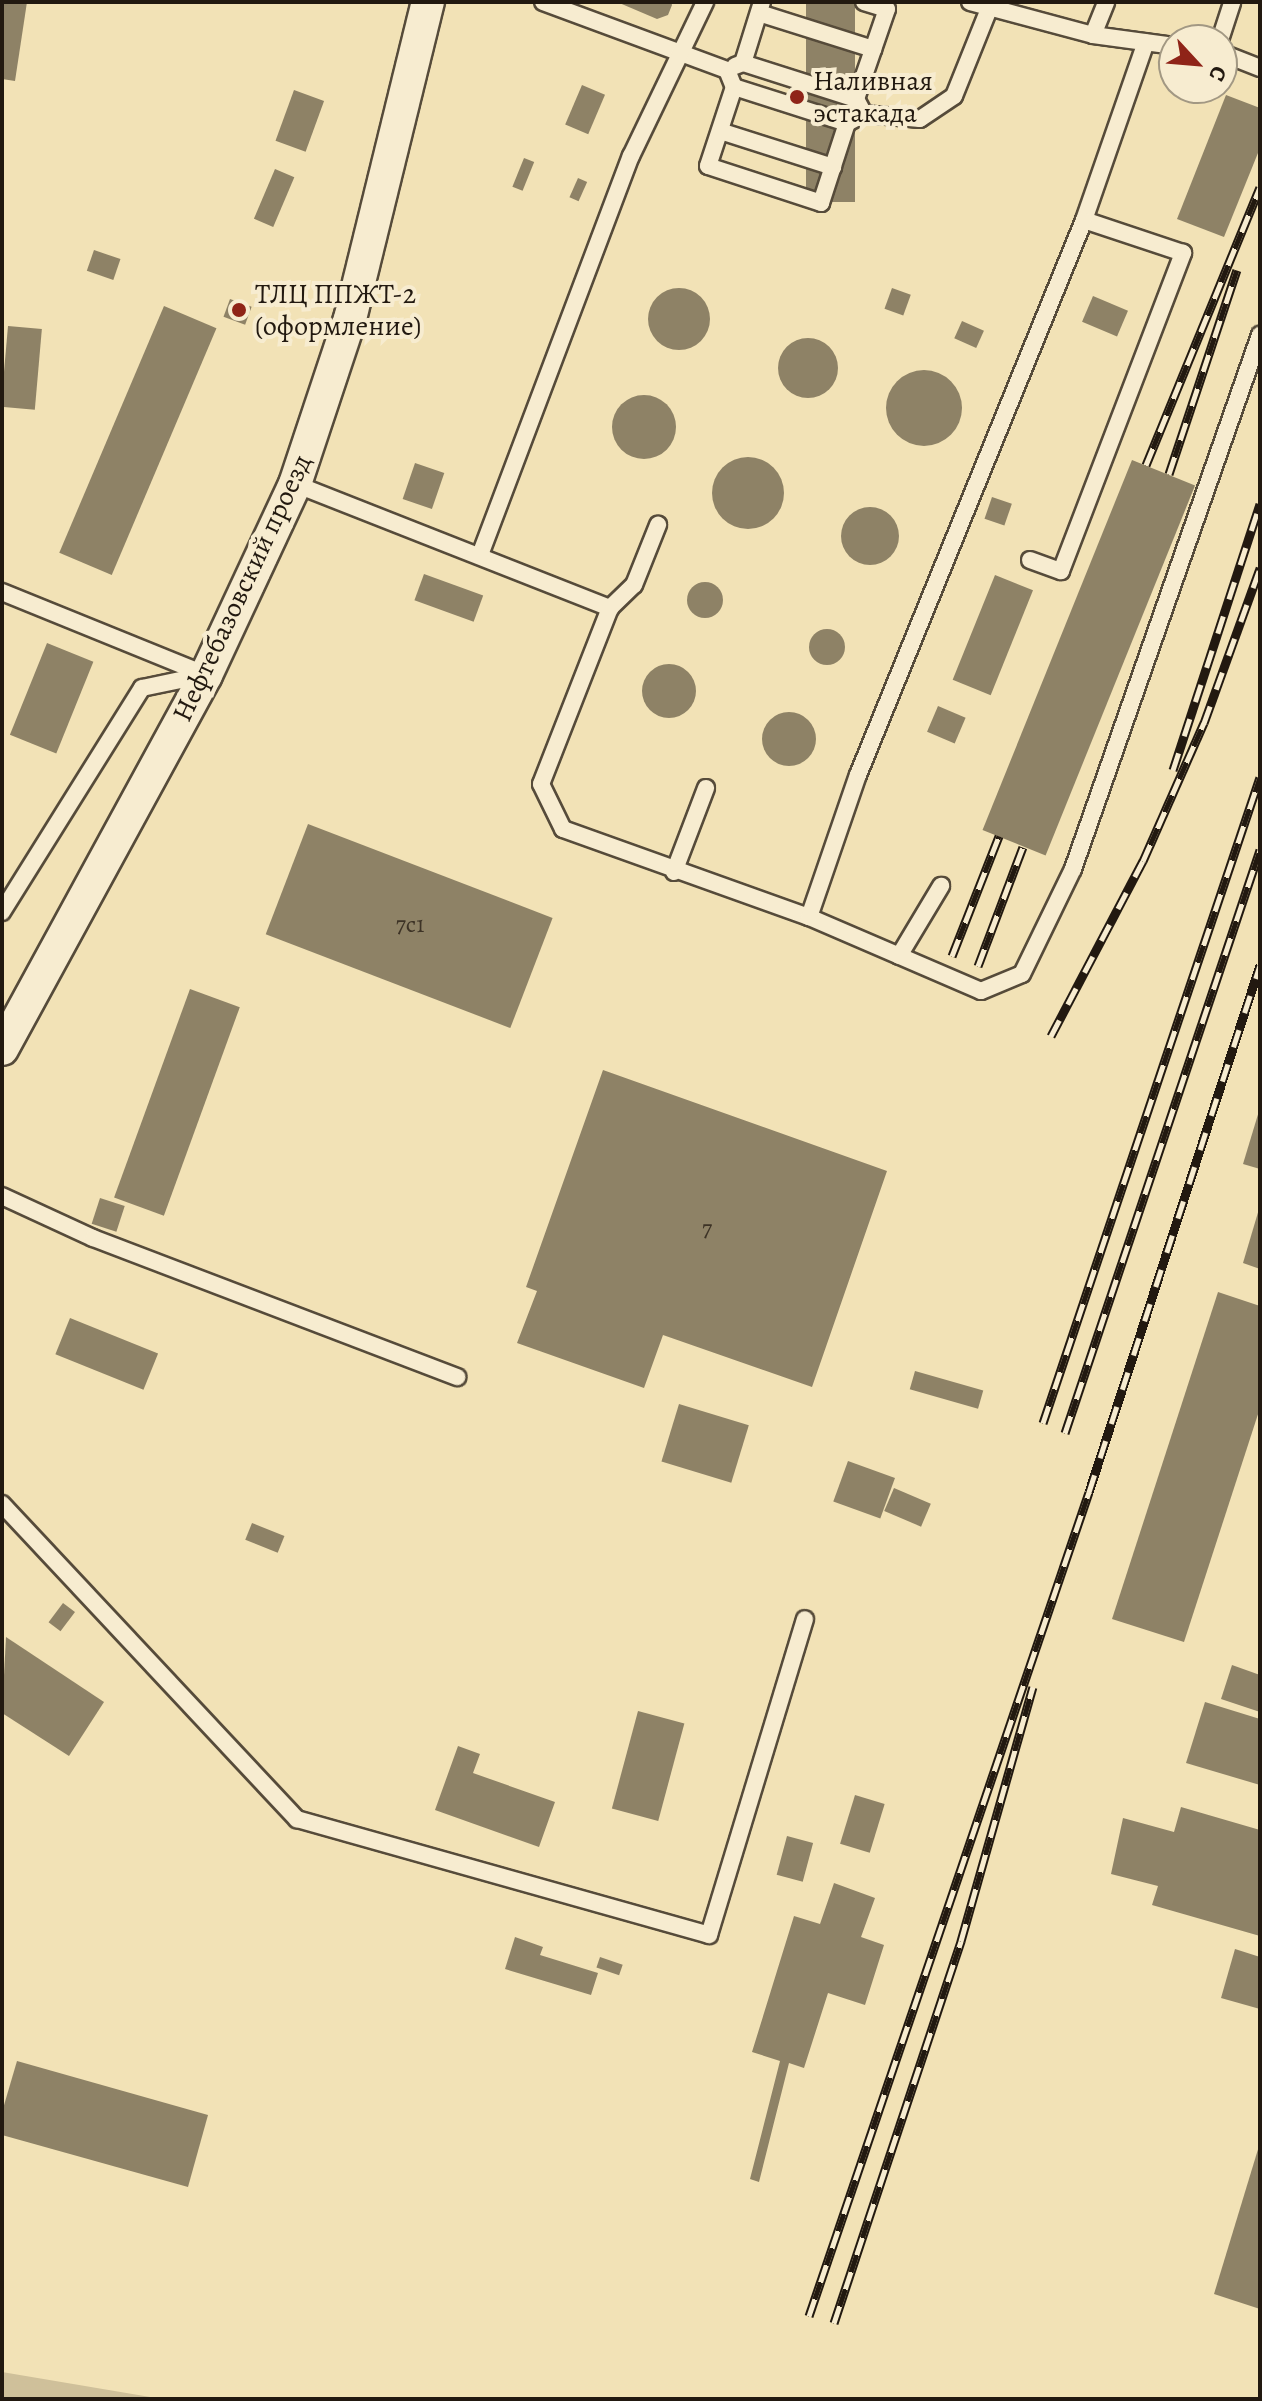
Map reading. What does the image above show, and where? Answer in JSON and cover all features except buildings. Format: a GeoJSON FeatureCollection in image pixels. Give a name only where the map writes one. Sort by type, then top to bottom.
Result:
{"type":"FeatureCollection","features":[{"type":"Feature","properties":{"kind":"street","name":"Нефтебазовский проезд"},"geometry":{"type":"LineString","coordinates":[[2,1049],[206,675],[295,484],[350,319],[428,2]]}},
{"type":"Feature","properties":{"kind":"lane"},"geometry":{"type":"LineString","coordinates":[[543,2],[727,70],[743,63],[860,106],[920,119],[954,96],[989,9]]}},
{"type":"Feature","properties":{"kind":"lane"},"geometry":{"type":"LineString","coordinates":[[480,555],[631,156],[705,2]]}},
{"type":"Feature","properties":{"kind":"lane"},"geometry":{"type":"LineString","coordinates":[[727,70],[734,87],[708,166],[821,203],[847,123],[860,106],[873,49],[887,9],[864,2]]}},
{"type":"Feature","properties":{"kind":"lane"},"geometry":{"type":"LineString","coordinates":[[970,2],[1093,35],[1158,44]]}},
{"type":"Feature","properties":{"kind":"lane"},"geometry":{"type":"LineString","coordinates":[[1093,35],[1106,2]]}},
{"type":"Feature","properties":{"kind":"lane"},"geometry":{"type":"LineString","coordinates":[[1225,24],[1232,2]]}},
{"type":"Feature","properties":{"kind":"lane"},"geometry":{"type":"LineString","coordinates":[[743,63],[760,8],[873,49]]}},
{"type":"Feature","properties":{"kind":"lane"},"geometry":{"type":"LineString","coordinates":[[809,917],[858,775],[1084,220],[1146,42]]}},
{"type":"Feature","properties":{"kind":"lane"},"geometry":{"type":"LineString","coordinates":[[1238,59],[1260,68]]}},
{"type":"Feature","properties":{"kind":"lane"},"geometry":{"type":"LineString","coordinates":[[734,87],[847,123]]}},
{"type":"Feature","properties":{"kind":"lane"},"geometry":{"type":"LineString","coordinates":[[720,131],[833,167]]}},
{"type":"Feature","properties":{"kind":"lane"},"geometry":{"type":"LineString","coordinates":[[1030,560],[1061,571],[1183,253],[1084,220]]}},
{"type":"Feature","properties":{"kind":"lane"},"geometry":{"type":"LineString","coordinates":[[658,525],[634,585],[610,608],[541,784],[563,829],[674,872],[809,917],[981,991],[1022,974],[1073,869],[1260,335]]}},
{"type":"Feature","properties":{"kind":"lane"},"geometry":{"type":"LineString","coordinates":[[295,484],[610,608]]}},
{"type":"Feature","properties":{"kind":"lane"},"geometry":{"type":"LineString","coordinates":[[2,592],[206,675]]}},
{"type":"Feature","properties":{"kind":"lane"},"geometry":{"type":"LineString","coordinates":[[2,912],[142,688],[206,675]]}},
{"type":"Feature","properties":{"kind":"lane"},"geometry":{"type":"LineString","coordinates":[[674,872],[706,788]]}},
{"type":"Feature","properties":{"kind":"lane"},"geometry":{"type":"LineString","coordinates":[[899,956],[941,886]]}},
{"type":"Feature","properties":{"kind":"lane"},"geometry":{"type":"LineString","coordinates":[[2,1196],[93,1238],[457,1377]]}},
{"type":"Feature","properties":{"kind":"lane"},"geometry":{"type":"LineString","coordinates":[[2,1504],[297,1819],[709,1935],[805,1619]]}},
{"type":"Feature","properties":{"kind":"shaded area"},"geometry":{"type":"Polygon","coordinates":[[[2,2372],[162,2399],[2,2399],[2,2372]]]}},
{"type":"Feature","properties":{"kind":"railway"},"geometry":{"type":"LineString","coordinates":[[1146,465],[1260,187]]}},
{"type":"Feature","properties":{"kind":"railway"},"geometry":{"type":"LineString","coordinates":[[1169,474],[1237,270]]}},
{"type":"Feature","properties":{"kind":"railway"},"geometry":{"type":"LineString","coordinates":[[1173,770],[1260,504]]}},
{"type":"Feature","properties":{"kind":"railway"},"geometry":{"type":"LineString","coordinates":[[1051,1036],[1143,861],[1204,723],[1260,568]]}},
{"type":"Feature","properties":{"kind":"railway"},"geometry":{"type":"LineString","coordinates":[[1043,1423],[1260,777]]}},
{"type":"Feature","properties":{"kind":"railway"},"geometry":{"type":"LineString","coordinates":[[952,956],[999,836]]}},
{"type":"Feature","properties":{"kind":"railway"},"geometry":{"type":"LineString","coordinates":[[978,966],[1023,847]]}},
{"type":"Feature","properties":{"kind":"railway"},"geometry":{"type":"LineString","coordinates":[[1065,1433],[1260,850]]}},
{"type":"Feature","properties":{"kind":"railway"},"geometry":{"type":"LineString","coordinates":[[809,2316],[1089,1492],[1260,965]]}},
{"type":"Feature","properties":{"kind":"railway"},"geometry":{"type":"LineString","coordinates":[[834,2323],[961,1941],[1033,1687]]}},
{"type":"Feature","properties":{"kind":"place","name":"Наливная эстакада"},"geometry":{"type":"Point","coordinates":[797,97]}},
{"type":"Feature","properties":{"kind":"place","name":"ТЛЦ ППЖТ-2 (оформление)"},"geometry":{"type":"Point","coordinates":[239,310]}}]}
